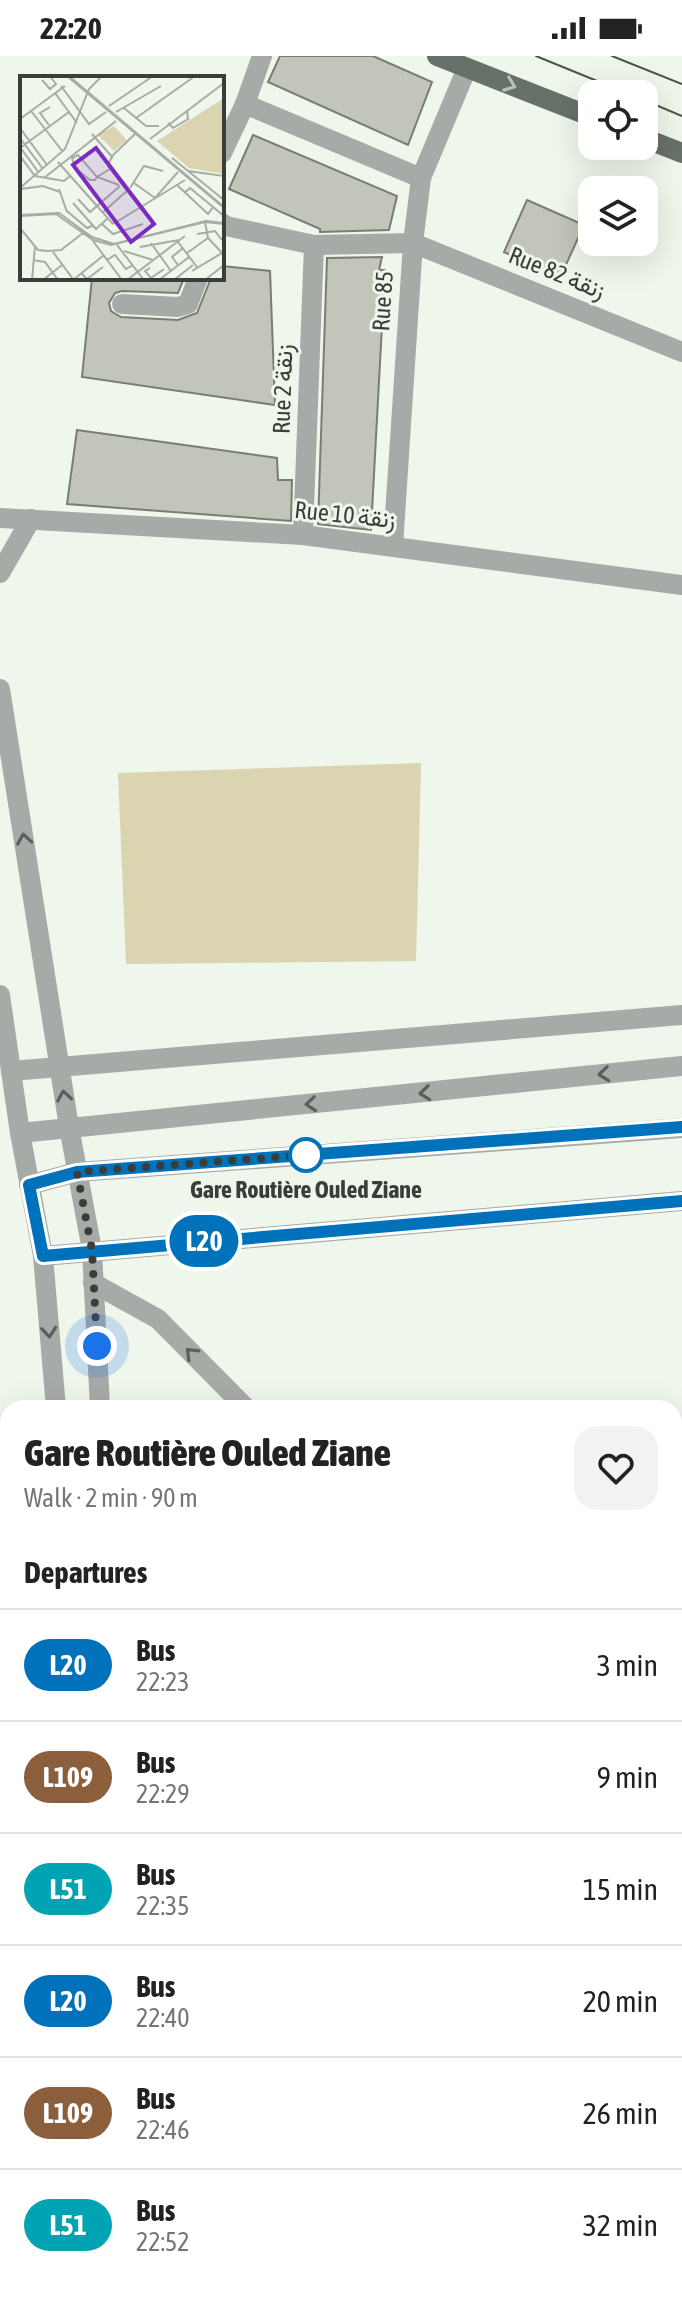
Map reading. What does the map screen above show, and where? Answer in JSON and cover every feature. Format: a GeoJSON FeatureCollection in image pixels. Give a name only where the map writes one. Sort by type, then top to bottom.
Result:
{"type":"FeatureCollection","features":[{"type":"Feature","properties":{"kind":"main road"},"geometry":{"type":"LineString","coordinates":[[437,56],[578,112]]}},
{"type":"Feature","properties":{"kind":"main road"},"geometry":{"type":"LineString","coordinates":[[658,144],[682,153]]}},
{"type":"Feature","properties":{"kind":"street"},"geometry":{"type":"LineString","coordinates":[[224,149],[248,99],[262,56]]}},
{"type":"Feature","properties":{"kind":"street","name":"Rue 85"},"geometry":{"type":"LineString","coordinates":[[393,546],[413,243],[423,172],[467,68]]}},
{"type":"Feature","properties":{"kind":"street"},"geometry":{"type":"LineString","coordinates":[[248,99],[423,172]]}},
{"type":"Feature","properties":{"kind":"street"},"geometry":{"type":"LineString","coordinates":[[224,224],[314,245],[413,243]]}},
{"type":"Feature","properties":{"kind":"street","name":"Rue 82 زنقة"},"geometry":{"type":"LineString","coordinates":[[413,243],[682,352]]}},
{"type":"Feature","properties":{"kind":"street","name":"Rue 2 زنقة"},"geometry":{"type":"LineString","coordinates":[[303,535],[314,245]]}},
{"type":"Feature","properties":{"kind":"street"},"geometry":{"type":"LineString","coordinates":[[122,304],[178,307],[188,304],[197,280]]}},
{"type":"Feature","properties":{"kind":"street","name":"Rue 10 زنقة"},"geometry":{"type":"LineString","coordinates":[[0,518],[303,535],[682,585]]}},
{"type":"Feature","properties":{"kind":"street"},"geometry":{"type":"LineString","coordinates":[[0,573],[31,519]]}},
{"type":"Feature","properties":{"kind":"street"},"geometry":{"type":"LineString","coordinates":[[0,689],[69,1127],[92,1250],[100,1400]]}},
{"type":"Feature","properties":{"kind":"street"},"geometry":{"type":"LineString","coordinates":[[0,995],[20,1133],[43,1256],[55,1400]]}},
{"type":"Feature","properties":{"kind":"street"},"geometry":{"type":"LineString","coordinates":[[11,1071],[682,1015]]}},
{"type":"Feature","properties":{"kind":"street"},"geometry":{"type":"LineString","coordinates":[[20,1133],[682,1066]]}},
{"type":"Feature","properties":{"kind":"street"},"geometry":{"type":"LineString","coordinates":[[29,1185],[77,1172],[682,1128]]}},
{"type":"Feature","properties":{"kind":"street"},"geometry":{"type":"LineString","coordinates":[[43,1256],[682,1201]]}},
{"type":"Feature","properties":{"kind":"street"},"geometry":{"type":"LineString","coordinates":[[93,1283],[158,1319],[238,1400]]}},
{"type":"Feature","properties":{"kind":"shaded area"},"geometry":{"type":"Polygon","coordinates":[[[421,763],[416,961],[126,964],[118,773],[421,763]]]}},
{"type":"Feature","properties":{"kind":"building"},"geometry":{"type":"Polygon","coordinates":[[[280,56],[373,56],[432,82],[408,145],[268,82],[280,56]]]}},
{"type":"Feature","properties":{"kind":"building"},"geometry":{"type":"Polygon","coordinates":[[[253,135],[397,196],[389,230],[320,232],[320,229],[229,189],[253,135]]]}},
{"type":"Feature","properties":{"kind":"building"},"geometry":{"type":"Polygon","coordinates":[[[527,200],[578,222],[578,238],[560,278],[504,252],[527,200]]]}},
{"type":"Feature","properties":{"kind":"building"},"geometry":{"type":"Polygon","coordinates":[[[382,257],[379,270],[385,270],[371,530],[318,524],[327,258],[382,257]]]}},
{"type":"Feature","properties":{"kind":"building"},"geometry":{"type":"Polygon","coordinates":[[[224,266],[270,271],[275,405],[82,377],[92,280],[183,280],[178,293],[115,293],[109,303],[111,311],[121,317],[178,320],[197,313],[210,280],[224,280],[224,266]]]}},
{"type":"Feature","properties":{"kind":"building"},"geometry":{"type":"Polygon","coordinates":[[[77,430],[277,458],[278,480],[292,480],[291,521],[67,504],[77,430]]]}},
{"type":"Feature","properties":{"kind":"tram line"},"geometry":{"type":"LineString","coordinates":[[536,56],[595,80]]}},
{"type":"Feature","properties":{"kind":"tram line"},"geometry":{"type":"LineString","coordinates":[[612,56],[682,84]]}},
{"type":"Feature","properties":{"kind":"tram line"},"geometry":{"type":"LineString","coordinates":[[658,106],[682,116]]}},
{"type":"Feature","properties":{"kind":"bus line","name":"L20"},"geometry":{"type":"LineString","coordinates":[[682,1127],[77,1172],[29,1185],[43,1256],[682,1201]]}},
{"type":"Feature","properties":{"kind":"place","name":"Gare Routière Ouled Ziane"},"geometry":{"type":"Point","coordinates":[306,1155]}},
{"type":"Feature","properties":{"kind":"route"},"geometry":{"type":"LineString","coordinates":[[97,1346],[92,1250],[77,1172],[321,1154],[306,1155]]}}]}
